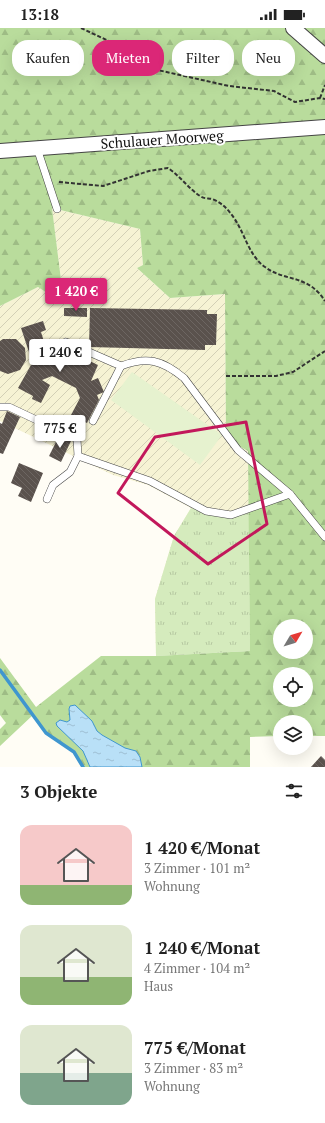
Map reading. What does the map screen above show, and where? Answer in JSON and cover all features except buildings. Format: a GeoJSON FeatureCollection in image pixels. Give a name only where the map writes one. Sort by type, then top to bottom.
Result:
{"type":"FeatureCollection","features":[{"type":"Feature","properties":{"kind":"street"},"geometry":{"type":"LineString","coordinates":[[293,28],[325,56]]}},
{"type":"Feature","properties":{"kind":"street","name":"Schulauer Moorweg"},"geometry":{"type":"LineString","coordinates":[[0,151],[325,127]]}},
{"type":"Feature","properties":{"kind":"lane"},"geometry":{"type":"LineString","coordinates":[[37,148],[57,210]]}},
{"type":"Feature","properties":{"kind":"lane"},"geometry":{"type":"LineString","coordinates":[[66,342],[121,366]]}},
{"type":"Feature","properties":{"kind":"lane"},"geometry":{"type":"LineString","coordinates":[[94,421],[121,366],[136,360],[156,362],[169,367],[184,378],[238,450],[290,494],[325,536]]}},
{"type":"Feature","properties":{"kind":"lane"},"geometry":{"type":"LineString","coordinates":[[0,407],[10,407],[77,439],[78,456],[70,472],[52,486],[47,499]]}},
{"type":"Feature","properties":{"kind":"lane"},"geometry":{"type":"LineString","coordinates":[[78,456],[150,481],[206,511],[231,515],[290,494]]}},
{"type":"Feature","properties":{"kind":"path"},"geometry":{"type":"LineString","coordinates":[[81,28],[113,43],[153,69],[229,86],[274,91],[295,102],[320,98],[325,99]]}},
{"type":"Feature","properties":{"kind":"path"},"geometry":{"type":"LineString","coordinates":[[320,98],[325,85]]}},
{"type":"Feature","properties":{"kind":"path"},"geometry":{"type":"LineString","coordinates":[[47,180],[103,186],[149,171],[168,168],[200,196],[222,204],[235,220],[251,252],[266,268],[294,278],[308,285],[320,294],[325,301]]}},
{"type":"Feature","properties":{"kind":"path"},"geometry":{"type":"LineString","coordinates":[[226,376],[276,376],[293,372],[325,351]]}},
{"type":"Feature","properties":{"kind":"highlighted area"},"geometry":{"type":"Polygon","coordinates":[[[246,422],[267,524],[208,564],[118,493],[155,437],[246,422]]]}},
{"type":"Feature","properties":{"kind":"shaded area"},"geometry":{"type":"Polygon","coordinates":[[[52,208],[140,229],[143,265],[137,268],[170,298],[225,294],[226,438],[248,451],[249,508],[156,656],[155,599],[174,536],[191,508],[148,485],[113,475],[0,421],[0,306],[38,287],[64,304],[52,208]]]}},
{"type":"Feature","properties":{"kind":"green space"},"geometry":{"type":"Polygon","coordinates":[[[0,28],[325,28],[325,736],[313,736],[313,715],[273,715],[273,736],[250,737],[250,767],[83,767],[74,752],[49,736],[33,715],[0,746],[0,729],[6,723],[0,715],[0,658],[36,707],[101,656],[156,656],[250,651],[248,451],[226,439],[225,294],[170,298],[137,268],[143,265],[140,229],[52,208],[64,304],[38,287],[0,306],[0,28]]]}},
{"type":"Feature","properties":{"kind":"green space"},"geometry":{"type":"Polygon","coordinates":[[[132,372],[222,435],[200,465],[111,400],[132,372]]]}},
{"type":"Feature","properties":{"kind":"green space"},"geometry":{"type":"Polygon","coordinates":[[[191,508],[231,515],[249,508],[250,651],[156,656],[155,599],[174,536],[191,508]]]}},
{"type":"Feature","properties":{"kind":"water"},"geometry":{"type":"Polygon","coordinates":[[[75,705],[92,721],[97,731],[102,735],[125,748],[136,751],[140,757],[142,767],[90,767],[83,751],[57,726],[56,723],[60,720],[67,722],[70,720],[70,706],[75,705]]]}},
{"type":"Feature","properties":{"kind":"waterway"},"geometry":{"type":"LineString","coordinates":[[0,670],[46,733],[74,752],[83,767]]}}]}
